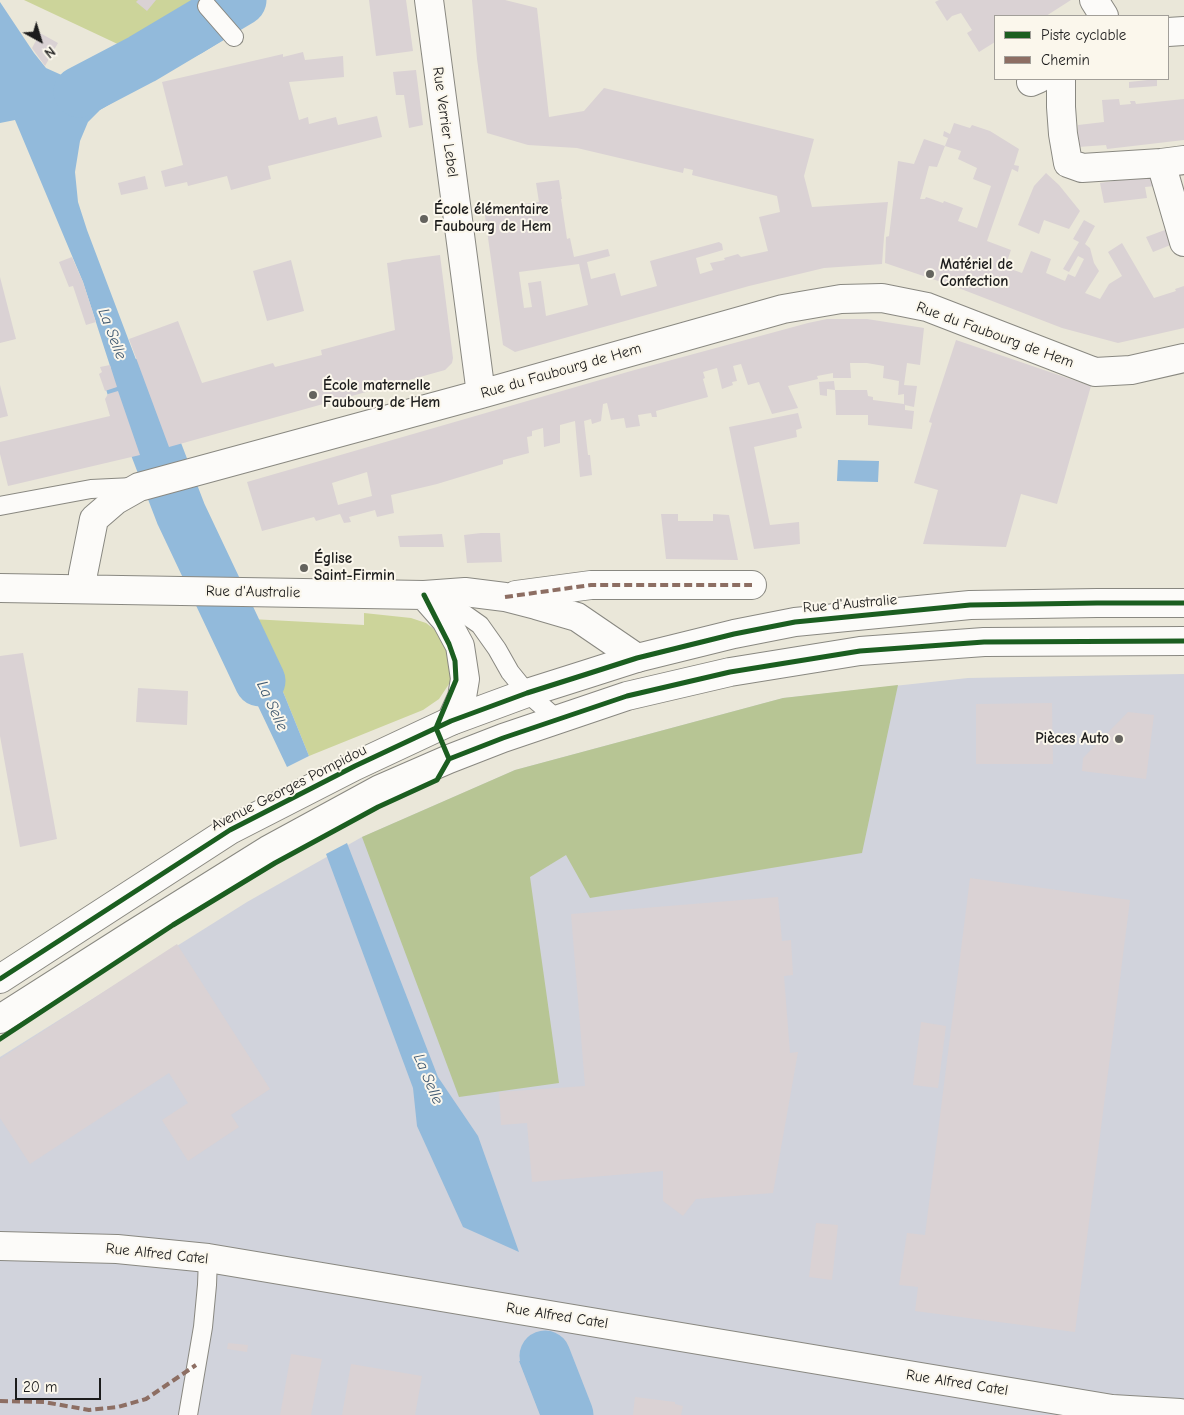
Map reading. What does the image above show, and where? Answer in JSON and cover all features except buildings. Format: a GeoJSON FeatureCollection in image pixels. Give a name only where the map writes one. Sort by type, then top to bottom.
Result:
{"type":"FeatureCollection","features":[{"type":"Feature","properties":{"kind":"street","name":"Rue Verrier Lebel"},"geometry":{"type":"LineString","coordinates":[[429,0],[481,394]]}},
{"type":"Feature","properties":{"kind":"street"},"geometry":{"type":"LineString","coordinates":[[1094,0],[1103,15]]}},
{"type":"Feature","properties":{"kind":"street"},"geometry":{"type":"LineString","coordinates":[[1169,32],[1184,31]]}},
{"type":"Feature","properties":{"kind":"street"},"geometry":{"type":"LineString","coordinates":[[1061,80],[1063,134],[1068,163],[1082,168],[1172,162],[1184,242]]}},
{"type":"Feature","properties":{"kind":"street","name":"Rue du Faubourg de Hem"},"geometry":{"type":"LineString","coordinates":[[83,589],[83,574],[94,520],[116,500],[139,487],[481,394],[783,308],[841,299],[882,298],[927,307],[1095,372],[1131,370],[1184,358]]}},
{"type":"Feature","properties":{"kind":"street","name":"Rue d'Australie"},"geometry":{"type":"LineString","coordinates":[[505,597],[591,585],[752,585]]}},
{"type":"Feature","properties":{"kind":"street"},"geometry":{"type":"LineString","coordinates":[[0,588],[83,589]]}},
{"type":"Feature","properties":{"kind":"street","name":"Rue d'Australie"},"geometry":{"type":"LineString","coordinates":[[83,589],[424,594],[465,592],[505,597],[536,604],[577,618],[637,658]]}},
{"type":"Feature","properties":{"kind":"street"},"geometry":{"type":"LineString","coordinates":[[424,594],[446,620],[460,646],[465,679],[462,697],[451,722]]}},
{"type":"Feature","properties":{"kind":"street","name":"Rue d'Australie"},"geometry":{"type":"LineString","coordinates":[[527,693],[637,658],[734,634],[795,622],[970,606],[1184,603]]}},
{"type":"Feature","properties":{"kind":"street"},"geometry":{"type":"LineString","coordinates":[[0,1019],[260,855],[372,794],[502,738],[627,696],[730,672],[860,651],[984,642],[1184,641]]}},
{"type":"Feature","properties":{"kind":"street","name":"Avenue Georges Pompidou"},"geometry":{"type":"LineString","coordinates":[[0,979],[230,830],[355,766],[451,722],[527,693]]}},
{"type":"Feature","properties":{"kind":"street","name":"Rue Alfred Catel"},"geometry":{"type":"LineString","coordinates":[[0,1246],[117,1248],[208,1258],[1119,1412],[1180,1413],[1184,1415]]}},
{"type":"Feature","properties":{"kind":"lane"},"geometry":{"type":"LineString","coordinates":[[207,6],[234,37]]}},
{"type":"Feature","properties":{"kind":"lane"},"geometry":{"type":"LineString","coordinates":[[0,506],[91,489],[139,487]]}},
{"type":"Feature","properties":{"kind":"lane"},"geometry":{"type":"LineString","coordinates":[[424,594],[456,608],[480,624],[497,648],[510,672],[527,693],[557,719]]}},
{"type":"Feature","properties":{"kind":"lane"},"geometry":{"type":"LineString","coordinates":[[188,1415],[203,1327],[208,1258]]}},
{"type":"Feature","properties":{"kind":"shaded area"},"geometry":{"type":"Polygon","coordinates":[[[1184,674],[1184,1415],[0,1415],[0,1057],[247,902],[362,837],[515,770],[783,698],[968,678],[1184,674]]]}},
{"type":"Feature","properties":{"kind":"green space"},"geometry":{"type":"Polygon","coordinates":[[[24,0],[199,0],[185,16],[124,47],[24,0]]]}},
{"type":"Feature","properties":{"kind":"green space"},"geometry":{"type":"Polygon","coordinates":[[[364,613],[411,618],[426,623],[438,632],[445,641],[452,660],[451,681],[439,699],[423,710],[309,756],[273,667],[251,619],[364,625],[364,613]]]}},
{"type":"Feature","properties":{"kind":"green space"},"geometry":{"type":"Polygon","coordinates":[[[898,685],[862,853],[590,898],[566,855],[530,877],[559,1083],[459,1097],[362,837],[515,770],[783,698],[898,685]]]}},
{"type":"Feature","properties":{"kind":"water"},"geometry":{"type":"Polygon","coordinates":[[[218,0],[258,0],[241,26],[236,30],[214,4],[218,0]]]}},
{"type":"Feature","properties":{"kind":"water"},"geometry":{"type":"Polygon","coordinates":[[[0,2],[46,68],[66,77],[85,72],[136,46],[150,80],[100,110],[88,122],[80,141],[75,172],[78,202],[87,230],[169,447],[139,456],[83,282],[15,120],[0,123],[0,2]]]}},
{"type":"Feature","properties":{"kind":"water"},"geometry":{"type":"Polygon","coordinates":[[[206,11],[228,37],[202,53],[157,76],[144,42],[206,11]]]}},
{"type":"Feature","properties":{"kind":"water"},"geometry":{"type":"Polygon","coordinates":[[[838,460],[879,461],[878,482],[837,481],[838,460]]]}},
{"type":"Feature","properties":{"kind":"water"},"geometry":{"type":"Polygon","coordinates":[[[194,499],[223,567],[186,566],[159,508],[194,499]]]}},
{"type":"Feature","properties":{"kind":"water"},"geometry":{"type":"Polygon","coordinates":[[[209,618],[251,619],[273,667],[309,756],[287,767],[239,666],[209,618]]]}},
{"type":"Feature","properties":{"kind":"water"},"geometry":{"type":"Polygon","coordinates":[[[347,843],[438,1077],[478,1136],[519,1252],[463,1227],[417,1126],[413,1088],[326,854],[347,843]]]}},
{"type":"Feature","properties":{"kind":"water"},"geometry":{"type":"Polygon","coordinates":[[[519,1361],[567,1369],[585,1415],[540,1415],[519,1361]]]}},
{"type":"Feature","properties":{"kind":"waterway","name":"La Selle"},"geometry":{"type":"LineString","coordinates":[[79,92],[142,59],[241,0]]}},
{"type":"Feature","properties":{"kind":"waterway","name":"La Selle"},"geometry":{"type":"LineString","coordinates":[[131,384],[181,514],[260,681]]}},
{"type":"Feature","properties":{"kind":"waterway","name":"La Selle"},"geometry":{"type":"LineString","coordinates":[[545,1356],[568,1415]]}},
{"type":"Feature","properties":{"kind":"marked path"},"geometry":{"type":"LineString","coordinates":[[505,597],[591,585],[752,585]]}},
{"type":"Feature","properties":{"kind":"marked path"},"geometry":{"type":"LineString","coordinates":[[0,1401],[44,1402],[89,1410],[118,1407],[146,1399],[196,1365]]}},
{"type":"Feature","properties":{"kind":"cycle path"},"geometry":{"type":"LineString","coordinates":[[424,595],[449,644],[455,661],[456,680],[436,728],[449,759]]}},
{"type":"Feature","properties":{"kind":"cycle path"},"geometry":{"type":"LineString","coordinates":[[0,979],[230,830],[355,766],[451,721],[527,693],[637,658],[734,634],[795,622],[970,605],[1184,603]]}},
{"type":"Feature","properties":{"kind":"cycle path"},"geometry":{"type":"LineString","coordinates":[[449,759],[503,738],[627,696],[730,672],[860,651],[984,642],[1184,641]]}},
{"type":"Feature","properties":{"kind":"cycle path"},"geometry":{"type":"LineString","coordinates":[[0,1039],[173,925],[275,863],[378,807],[437,780],[449,759]]}},
{"type":"Feature","properties":{"kind":"place","name":"École élémentaire Faubourg de Hem"},"geometry":{"type":"Point","coordinates":[424,219]}},
{"type":"Feature","properties":{"kind":"place","name":"Matériel de Confection"},"geometry":{"type":"Point","coordinates":[930,274]}},
{"type":"Feature","properties":{"kind":"place","name":"École maternelle Faubourg de Hem"},"geometry":{"type":"Point","coordinates":[313,395]}},
{"type":"Feature","properties":{"kind":"place","name":"Église Saint-Firmin"},"geometry":{"type":"Point","coordinates":[304,568]}},
{"type":"Feature","properties":{"kind":"place","name":"Pièces Auto"},"geometry":{"type":"Point","coordinates":[1119,739]}}]}
